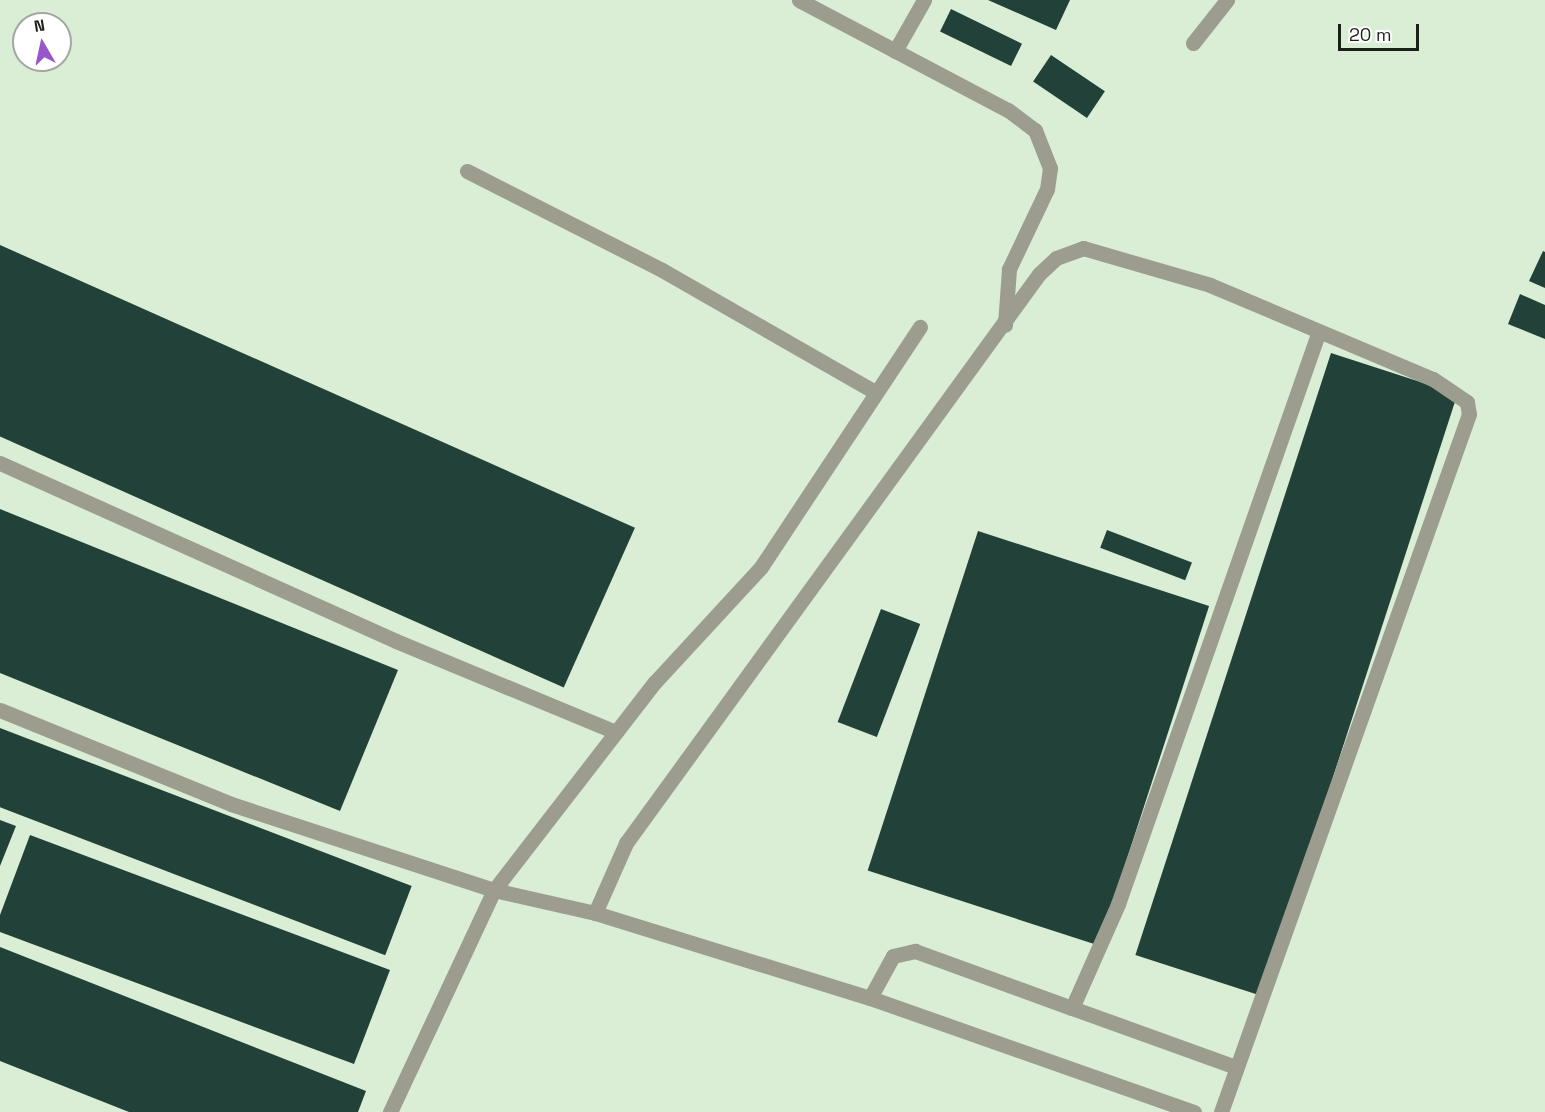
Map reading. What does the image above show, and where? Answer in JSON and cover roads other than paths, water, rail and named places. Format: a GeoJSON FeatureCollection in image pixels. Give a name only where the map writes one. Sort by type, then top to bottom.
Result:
{"type":"FeatureCollection","features":[{"type":"Feature","properties":{"kind":"lane"},"geometry":{"type":"LineString","coordinates":[[799,0],[1008,110],[1035,130],[1047,154],[1047,189],[1009,269],[1005,325]]}},
{"type":"Feature","properties":{"kind":"lane"},"geometry":{"type":"LineString","coordinates":[[895,51],[924,0]]}},
{"type":"Feature","properties":{"kind":"lane"},"geometry":{"type":"LineString","coordinates":[[1193,43],[1227,0]]}},
{"type":"Feature","properties":{"kind":"lane"},"geometry":{"type":"LineString","coordinates":[[467,171],[662,270],[875,392]]}},
{"type":"Feature","properties":{"kind":"lane"},"geometry":{"type":"LineString","coordinates":[[595,913],[626,843],[1005,325],[1039,274],[1056,258],[1083,248],[1210,285],[1460,393],[1468,414],[1221,1112]]}},
{"type":"Feature","properties":{"kind":"lane"},"geometry":{"type":"LineString","coordinates":[[390,1112],[494,890],[616,732],[761,567],[920,327]]}},
{"type":"Feature","properties":{"kind":"lane"},"geometry":{"type":"LineString","coordinates":[[1072,1008],[1118,903],[1319,331]]}},
{"type":"Feature","properties":{"kind":"lane"},"geometry":{"type":"LineString","coordinates":[[0,463],[396,641],[616,732]]}},
{"type":"Feature","properties":{"kind":"lane"},"geometry":{"type":"LineString","coordinates":[[0,710],[231,804],[494,890],[595,913],[870,998],[1194,1112]]}},
{"type":"Feature","properties":{"kind":"lane"},"geometry":{"type":"LineString","coordinates":[[870,998],[893,956],[915,951],[1236,1067]]}}]}
